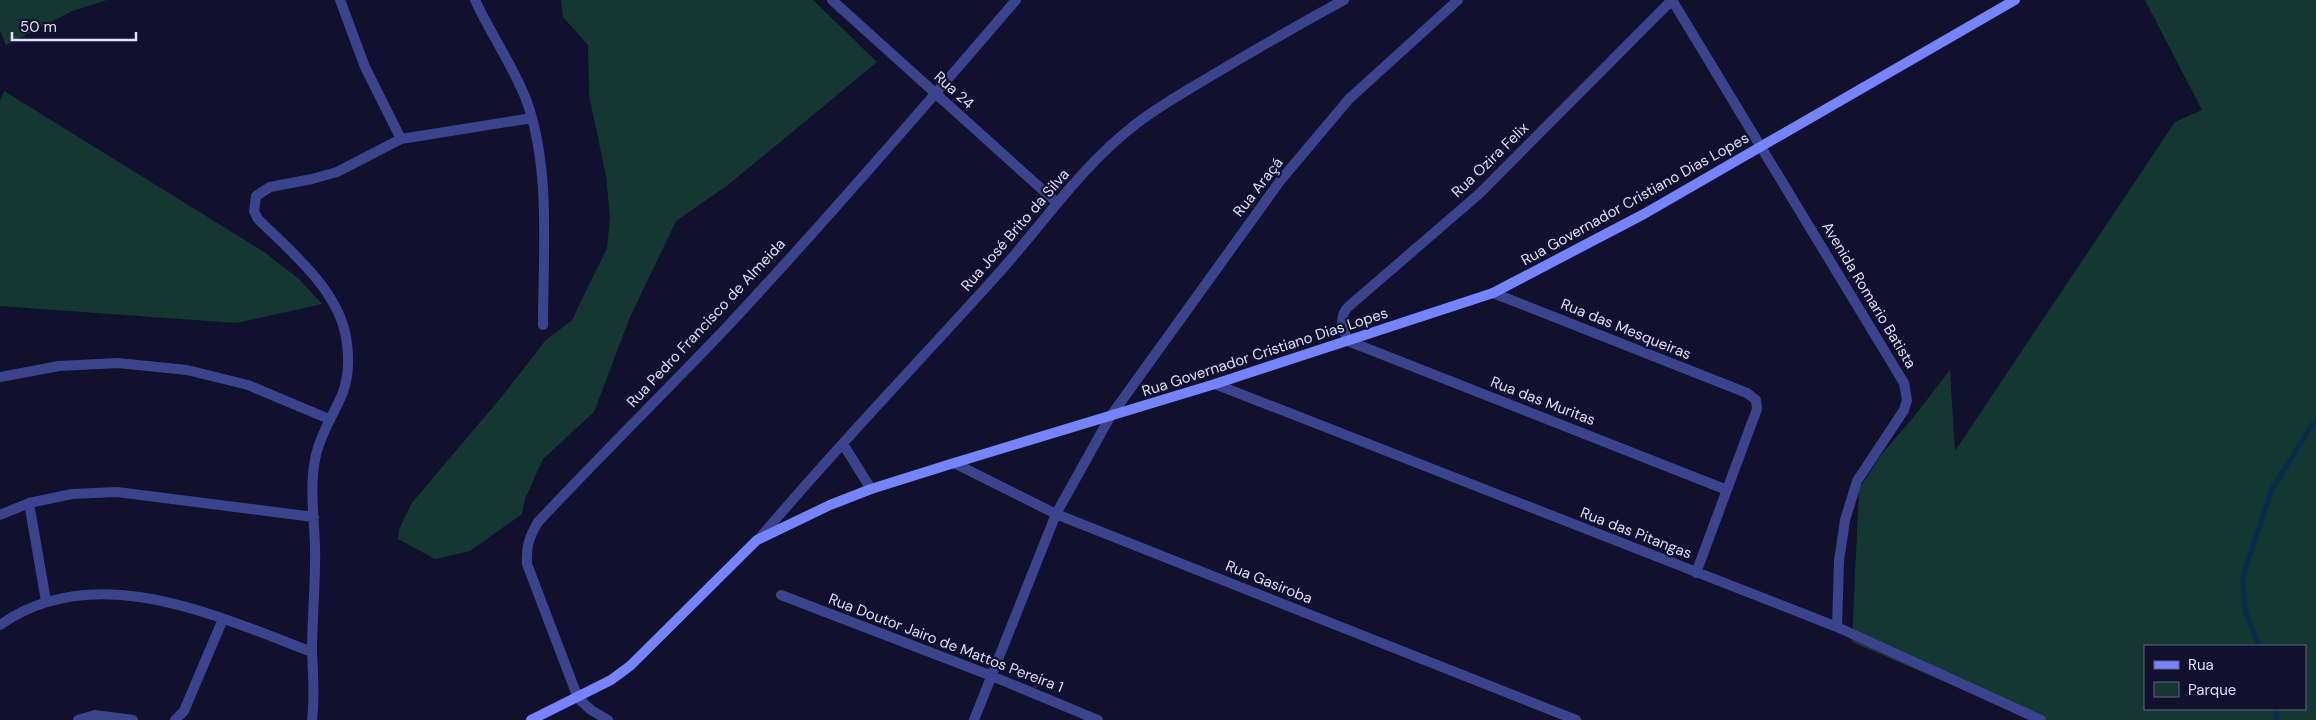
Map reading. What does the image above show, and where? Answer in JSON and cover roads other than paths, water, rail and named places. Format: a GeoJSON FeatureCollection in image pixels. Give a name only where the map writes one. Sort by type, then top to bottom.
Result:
{"type":"FeatureCollection","features":[{"type":"Feature","properties":{"kind":"street"},"geometry":{"type":"LineString","coordinates":[[340,0],[366,68],[401,139]]}},
{"type":"Feature","properties":{"kind":"street"},"geometry":{"type":"LineString","coordinates":[[475,0],[487,27],[520,87],[532,118],[540,162],[542,197],[542,325]]}},
{"type":"Feature","properties":{"kind":"street","name":"Rua 24"},"geometry":{"type":"LineString","coordinates":[[832,0],[1056,202]]}},
{"type":"Feature","properties":{"kind":"street","name":"Rua Pedro Francisco de Almeida"},"geometry":{"type":"LineString","coordinates":[[578,698],[527,564],[526,550],[529,537],[538,522],[724,329],[935,94],[1016,0]]}},
{"type":"Feature","properties":{"kind":"street","name":"Rua José Brito da Silva"},"geometry":{"type":"LineString","coordinates":[[757,540],[1000,272],[1056,202],[1109,147],[1136,123],[1181,94],[1284,32],[1344,0]]}},
{"type":"Feature","properties":{"kind":"street","name":"Rua Araçá"},"geometry":{"type":"LineString","coordinates":[[974,720],[1056,514],[1110,417],[1245,228],[1286,174],[1349,100],[1458,0]]}},
{"type":"Feature","properties":{"kind":"street","name":"Avenida Romario Batista"},"geometry":{"type":"LineString","coordinates":[[1672,0],[1904,383],[1907,392],[1904,410],[1857,481],[1845,520],[1839,561],[1838,627]]}},
{"type":"Feature","properties":{"kind":"street","name":"Rua Ozira Felix"},"geometry":{"type":"LineString","coordinates":[[1348,341],[1342,318],[1348,307],[1478,194],[1672,0]]}},
{"type":"Feature","properties":{"kind":"street","name":"Rua Governador Cristiano Dias Lopes"},"geometry":{"type":"LineString","coordinates":[[530,720],[578,698],[611,680],[630,666],[757,540],[830,505],[871,489],[1215,384],[1493,293],[1644,214],[2015,0]]}},
{"type":"Feature","properties":{"kind":"street"},"geometry":{"type":"LineString","coordinates":[[312,720],[315,559],[313,480],[316,454],[328,419],[343,392],[347,374],[348,355],[344,331],[336,309],[320,284],[258,219],[254,211],[256,196],[270,187],[337,172],[401,139],[532,118]]}},
{"type":"Feature","properties":{"kind":"street","name":"Rua das Mesqueiras"},"geometry":{"type":"LineString","coordinates":[[1493,293],[1747,393],[1756,400],[1756,409],[1726,490]]}},
{"type":"Feature","properties":{"kind":"street","name":"Rua das Muritas"},"geometry":{"type":"LineString","coordinates":[[1348,341],[1726,490]]}},
{"type":"Feature","properties":{"kind":"street"},"geometry":{"type":"LineString","coordinates":[[0,377],[59,366],[118,364],[187,370],[248,385],[328,419]]}},
{"type":"Feature","properties":{"kind":"street","name":"Rua das Pitangas"},"geometry":{"type":"LineString","coordinates":[[1215,384],[1838,627],[2041,720]]}},
{"type":"Feature","properties":{"kind":"street"},"geometry":{"type":"LineString","coordinates":[[843,444],[871,489]]}},
{"type":"Feature","properties":{"kind":"street","name":"Rua Gasiroba"},"geometry":{"type":"LineString","coordinates":[[954,463],[1056,514],[1576,720]]}},
{"type":"Feature","properties":{"kind":"street"},"geometry":{"type":"LineString","coordinates":[[1696,573],[1726,490]]}},
{"type":"Feature","properties":{"kind":"street"},"geometry":{"type":"LineString","coordinates":[[0,515],[29,503],[72,494],[117,492],[314,517]]}},
{"type":"Feature","properties":{"kind":"street"},"geometry":{"type":"LineString","coordinates":[[29,503],[46,601]]}},
{"type":"Feature","properties":{"kind":"street"},"geometry":{"type":"LineString","coordinates":[[0,625],[46,601],[96,594],[135,596],[172,604],[223,619],[312,652]]}},
{"type":"Feature","properties":{"kind":"street","name":"Rua Doutor Jairo de Mattos Pereira 1"},"geometry":{"type":"LineString","coordinates":[[782,595],[992,676],[1098,720]]}},
{"type":"Feature","properties":{"kind":"street"},"geometry":{"type":"LineString","coordinates":[[175,720],[184,711],[223,619]]}},
{"type":"Feature","properties":{"kind":"street"},"geometry":{"type":"LineString","coordinates":[[578,698],[591,710],[608,720]]}},
{"type":"Feature","properties":{"kind":"street"},"geometry":{"type":"LineString","coordinates":[[78,720],[95,715],[133,720]]}},
{"type":"Feature","properties":{"kind":"waterway"},"geometry":{"type":"LineString","coordinates":[[2259,645],[2245,611],[2243,576],[2272,489],[2316,419]]}},
{"type":"Feature","properties":{"kind":"waterway"},"geometry":{"type":"LineString","coordinates":[[2276,710],[2277,720]]}}]}
